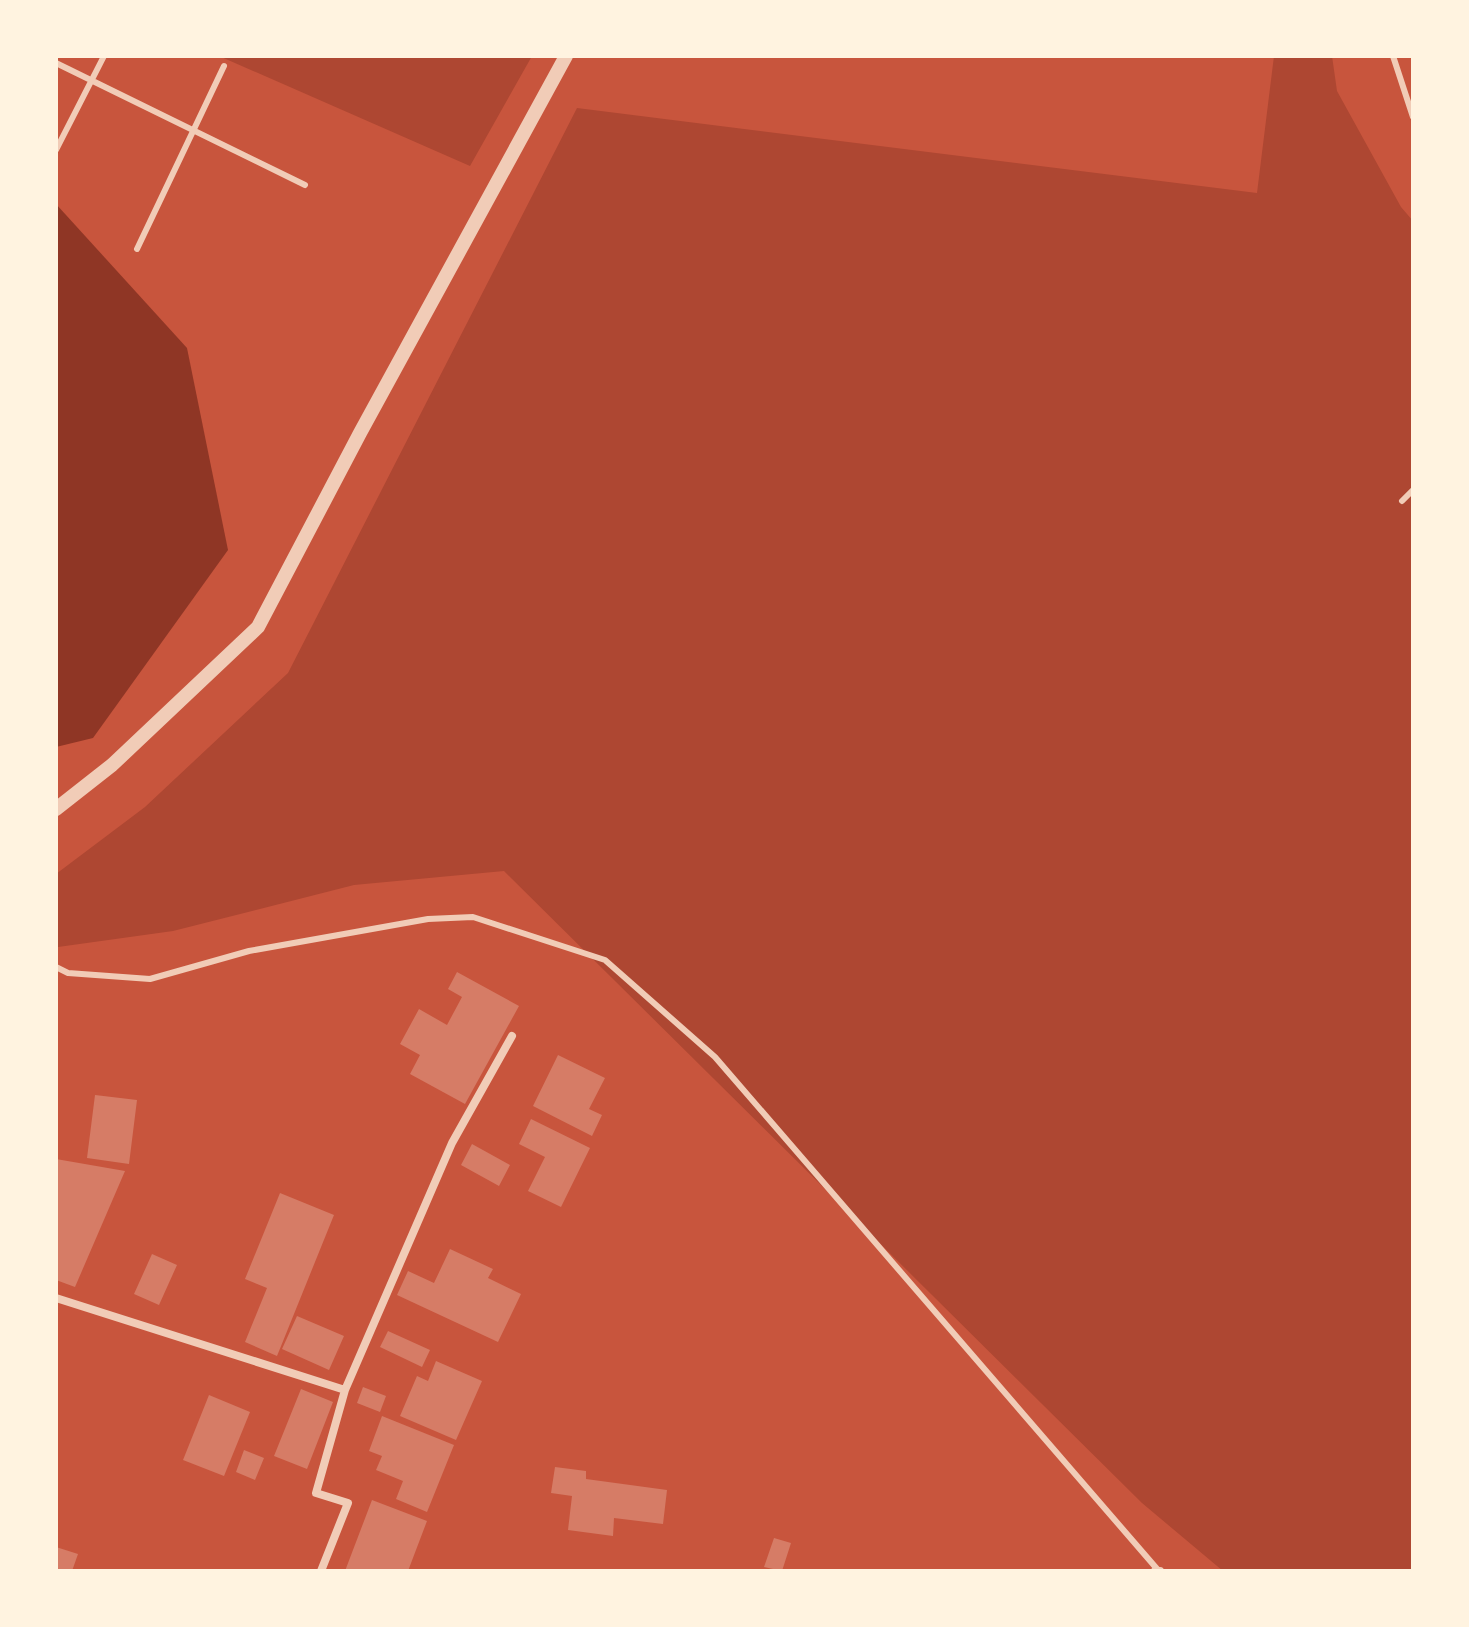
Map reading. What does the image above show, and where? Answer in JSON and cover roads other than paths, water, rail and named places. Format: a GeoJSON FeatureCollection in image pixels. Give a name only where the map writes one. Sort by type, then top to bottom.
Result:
{"type":"FeatureCollection","features":[{"type":"Feature","properties":{"kind":"street"},"geometry":{"type":"LineString","coordinates":[[56,809],[112,765],[258,627],[566,56]]}},
{"type":"Feature","properties":{"kind":"street"},"geometry":{"type":"LineString","coordinates":[[321,1571],[348,1503],[316,1493],[345,1390],[452,1143],[512,1036]]}},
{"type":"Feature","properties":{"kind":"street"},"geometry":{"type":"LineString","coordinates":[[56,1298],[345,1390]]}},
{"type":"Feature","properties":{"kind":"lane"},"geometry":{"type":"LineString","coordinates":[[56,150],[104,56]]}},
{"type":"Feature","properties":{"kind":"lane"},"geometry":{"type":"LineString","coordinates":[[1393,56],[1413,117]]}},
{"type":"Feature","properties":{"kind":"lane"},"geometry":{"type":"LineString","coordinates":[[56,63],[305,185]]}},
{"type":"Feature","properties":{"kind":"lane"},"geometry":{"type":"LineString","coordinates":[[137,249],[224,66]]}},
{"type":"Feature","properties":{"kind":"lane"},"geometry":{"type":"LineString","coordinates":[[1402,501],[1413,490]]}},
{"type":"Feature","properties":{"kind":"lane"},"geometry":{"type":"LineString","coordinates":[[56,967],[68,973],[150,979],[249,951],[428,919],[473,917],[605,960],[715,1057],[1158,1571]]}}]}
